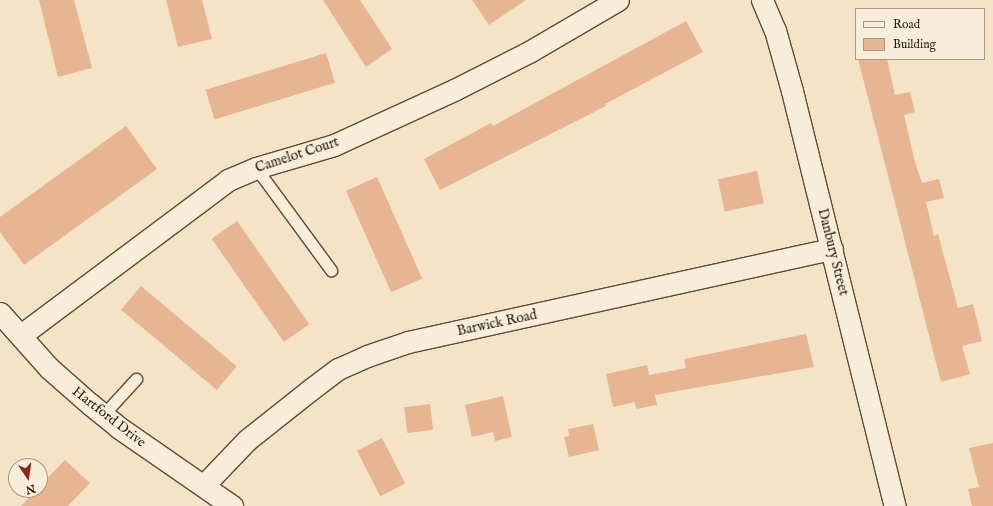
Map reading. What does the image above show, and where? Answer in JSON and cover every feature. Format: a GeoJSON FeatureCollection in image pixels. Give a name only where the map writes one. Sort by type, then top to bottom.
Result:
{"type":"FeatureCollection","features":[{"type":"Feature","properties":{"kind":"street","name":"Camelot Court"},"geometry":{"type":"LineString","coordinates":[[21,335],[228,180],[256,168],[334,145],[454,90],[529,52],[618,0]]}},
{"type":"Feature","properties":{"kind":"street","name":"Danbury Street"},"geometry":{"type":"LineString","coordinates":[[762,0],[775,30],[792,91],[895,506]]}},
{"type":"Feature","properties":{"kind":"street","name":"Barwick Road"},"geometry":{"type":"LineString","coordinates":[[204,485],[247,440],[304,394],[338,369],[367,356],[408,342],[832,249]]}},
{"type":"Feature","properties":{"kind":"street","name":"Hartford Drive"},"geometry":{"type":"LineString","coordinates":[[0,313],[49,368],[103,415],[232,506]]}},
{"type":"Feature","properties":{"kind":"lane"},"geometry":{"type":"LineString","coordinates":[[256,168],[331,270]]}},
{"type":"Feature","properties":{"kind":"lane"},"geometry":{"type":"LineString","coordinates":[[103,415],[136,379]]}},
{"type":"Feature","properties":{"kind":"building"},"geometry":{"type":"Polygon","coordinates":[[[39,0],[74,0],[92,68],[58,77],[39,0]]]}},
{"type":"Feature","properties":{"kind":"building"},"geometry":{"type":"Polygon","coordinates":[[[166,0],[202,0],[212,39],[178,47],[166,0]]]}},
{"type":"Feature","properties":{"kind":"building"},"geometry":{"type":"Polygon","coordinates":[[[323,0],[360,0],[392,49],[366,67],[323,0]]]}},
{"type":"Feature","properties":{"kind":"building"},"geometry":{"type":"Polygon","coordinates":[[[472,0],[526,0],[489,25],[472,0]]]}},
{"type":"Feature","properties":{"kind":"building"},"geometry":{"type":"Polygon","coordinates":[[[686,21],[703,52],[605,104],[606,106],[440,190],[424,159],[491,123],[493,126],[686,21]]]}},
{"type":"Feature","properties":{"kind":"building"},"geometry":{"type":"Polygon","coordinates":[[[326,53],[335,83],[215,119],[206,90],[326,53]]]}},
{"type":"Feature","properties":{"kind":"building"},"geometry":{"type":"Polygon","coordinates":[[[858,60],[887,60],[895,95],[910,92],[915,112],[904,115],[915,162],[922,183],[939,179],[944,198],[926,202],[934,236],[938,234],[958,308],[973,304],[982,341],[962,346],[970,374],[941,382],[858,60]]]}},
{"type":"Feature","properties":{"kind":"building"},"geometry":{"type":"Polygon","coordinates":[[[126,126],[157,169],[24,265],[0,232],[0,217],[126,126]]]}},
{"type":"Feature","properties":{"kind":"building"},"geometry":{"type":"Polygon","coordinates":[[[757,171],[764,203],[725,212],[718,179],[757,171]]]}},
{"type":"Feature","properties":{"kind":"building"},"geometry":{"type":"Polygon","coordinates":[[[377,177],[422,278],[391,292],[346,191],[377,177]]]}},
{"type":"Feature","properties":{"kind":"building"},"geometry":{"type":"Polygon","coordinates":[[[237,221],[309,324],[284,342],[212,239],[237,221]]]}},
{"type":"Feature","properties":{"kind":"building"},"geometry":{"type":"Polygon","coordinates":[[[141,286],[237,366],[217,390],[121,310],[141,286]]]}},
{"type":"Feature","properties":{"kind":"building"},"geometry":{"type":"Polygon","coordinates":[[[806,334],[814,367],[655,395],[657,405],[636,409],[635,402],[613,407],[606,374],[647,365],[649,375],[686,368],[684,359],[806,334]]]}},
{"type":"Feature","properties":{"kind":"building"},"geometry":{"type":"Polygon","coordinates":[[[503,396],[512,437],[495,441],[493,432],[472,437],[465,405],[503,396]]]}},
{"type":"Feature","properties":{"kind":"building"},"geometry":{"type":"Polygon","coordinates":[[[430,404],[433,430],[407,433],[404,407],[430,404]]]}},
{"type":"Feature","properties":{"kind":"building"},"geometry":{"type":"Polygon","coordinates":[[[593,424],[599,450],[569,457],[564,437],[569,436],[568,429],[593,424]]]}},
{"type":"Feature","properties":{"kind":"building"},"geometry":{"type":"Polygon","coordinates":[[[382,438],[405,483],[380,496],[357,451],[382,438]]]}},
{"type":"Feature","properties":{"kind":"building"},"geometry":{"type":"Polygon","coordinates":[[[993,443],[993,506],[972,506],[968,489],[979,487],[969,448],[993,443]]]}},
{"type":"Feature","properties":{"kind":"building"},"geometry":{"type":"Polygon","coordinates":[[[65,460],[90,483],[68,506],[21,506],[28,498],[48,498],[48,478],[65,460]]]}}]}
